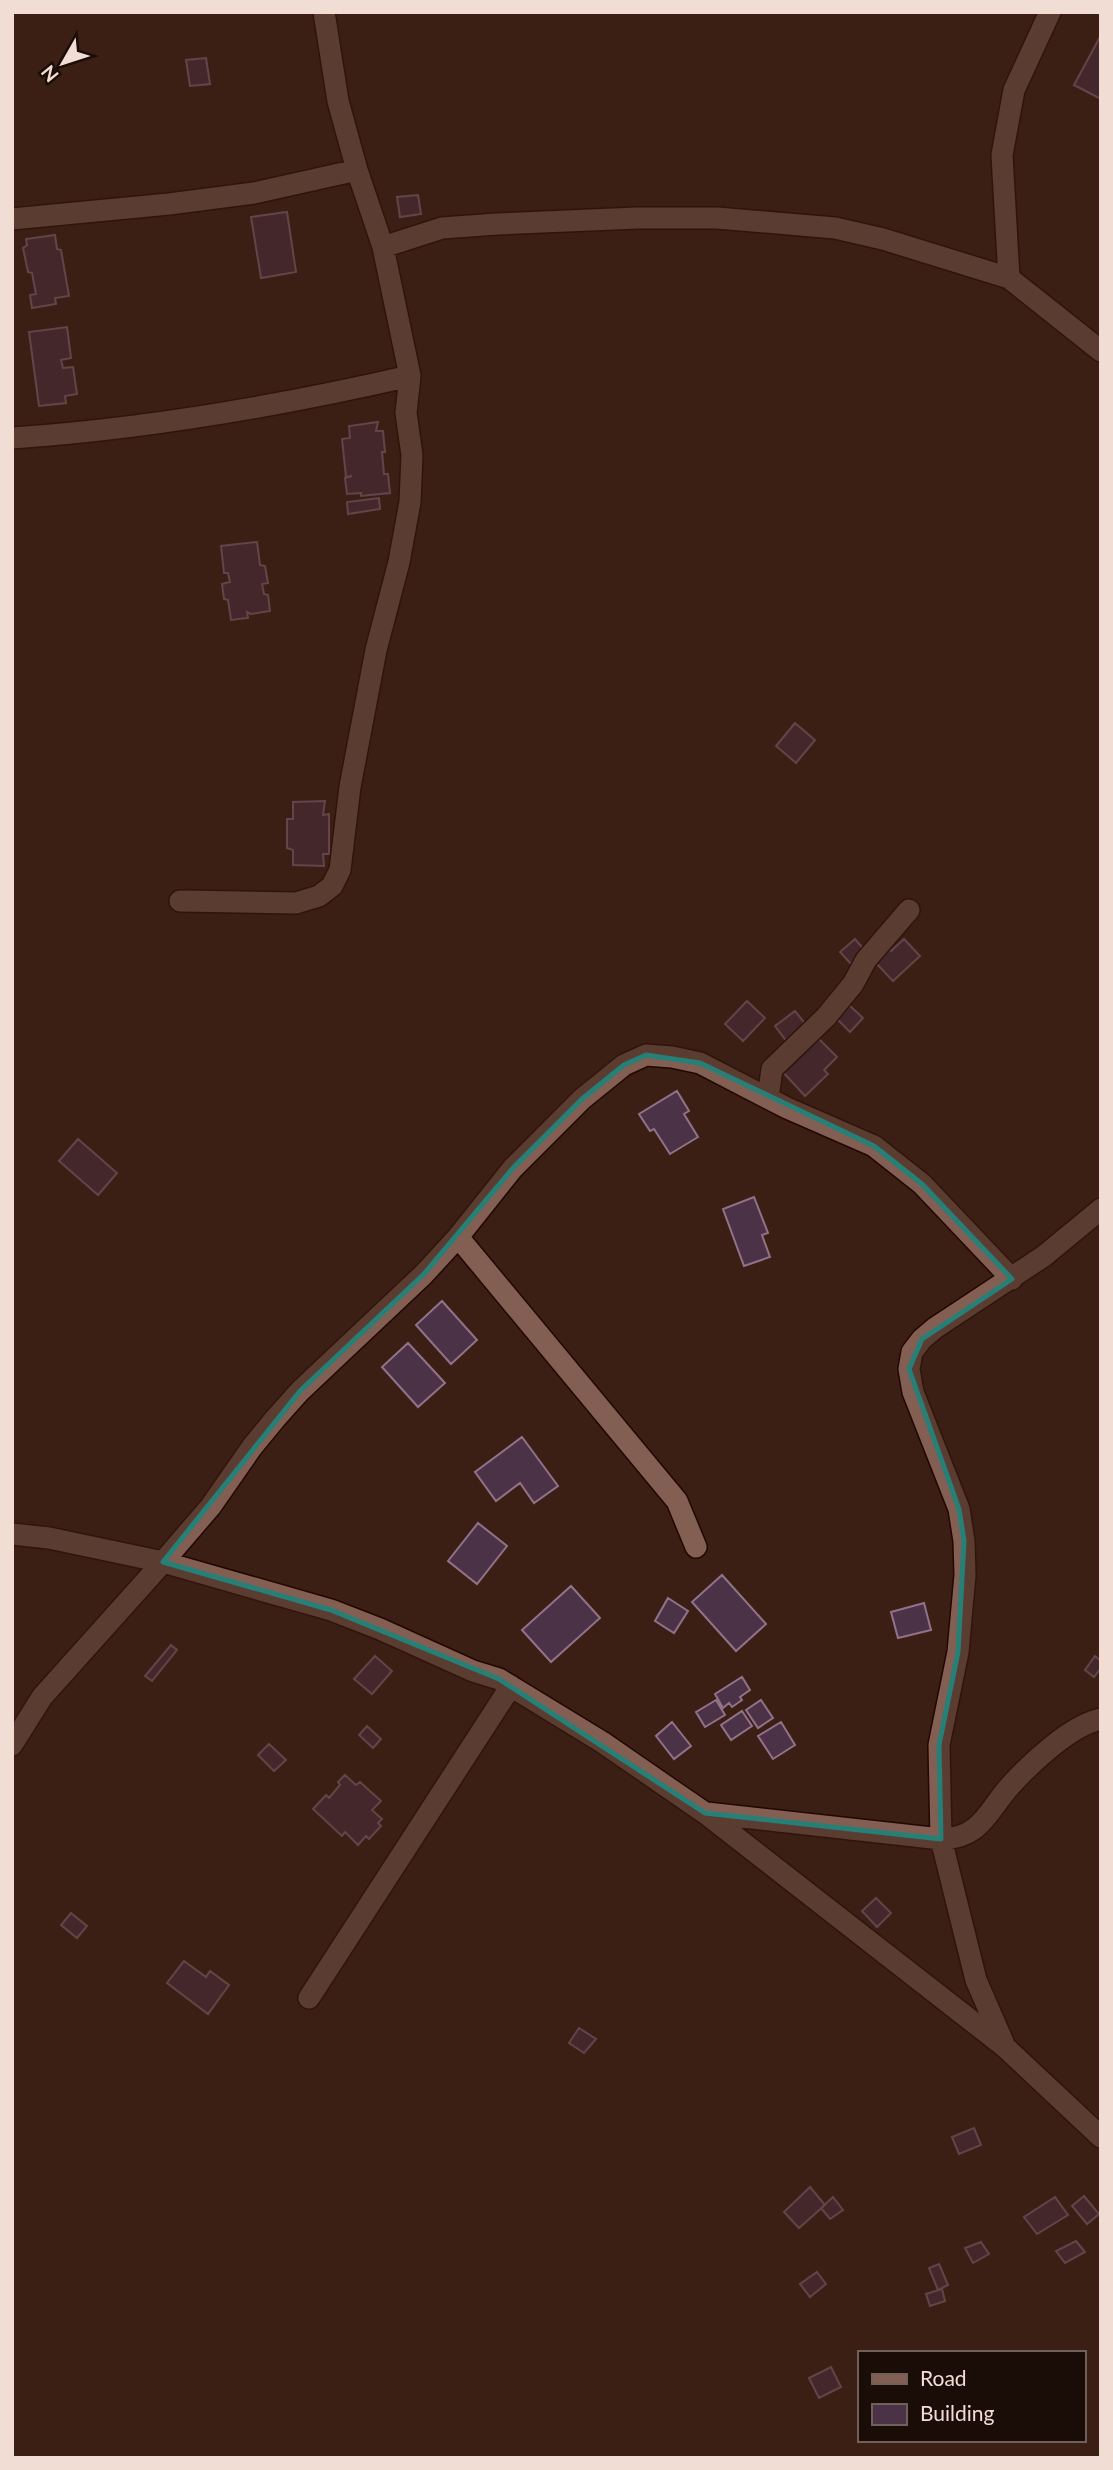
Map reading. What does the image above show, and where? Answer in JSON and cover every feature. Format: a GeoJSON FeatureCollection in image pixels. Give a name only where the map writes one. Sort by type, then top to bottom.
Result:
{"type":"FeatureCollection","features":[{"type":"Feature","properties":{"kind":"street"},"geometry":{"type":"LineString","coordinates":[[180,901],[296,903],[319,896],[332,886],[340,870],[350,787],[376,650],[399,562],[410,502],[412,455],[406,413],[410,376],[383,247],[357,170],[338,101],[324,12]]}},
{"type":"Feature","properties":{"kind":"street"},"geometry":{"type":"LineString","coordinates":[[1009,278],[1002,155],[1014,90],[1050,12]]}},
{"type":"Feature","properties":{"kind":"street"},"geometry":{"type":"LineString","coordinates":[[12,219],[254,193],[357,170]]}},
{"type":"Feature","properties":{"kind":"street"},"geometry":{"type":"LineString","coordinates":[[383,247],[442,229],[637,218],[717,218],[835,228],[883,239],[1009,278],[1101,351]]}},
{"type":"Feature","properties":{"kind":"street"},"geometry":{"type":"LineString","coordinates":[[12,438],[175,421],[324,396],[410,376]]}},
{"type":"Feature","properties":{"kind":"street"},"geometry":{"type":"LineString","coordinates":[[768,1098],[772,1069],[826,1017],[853,984],[866,960],[909,910]]}},
{"type":"Feature","properties":{"kind":"street"},"geometry":{"type":"LineString","coordinates":[[12,1745],[42,1697],[211,1506],[252,1447],[300,1391],[424,1274],[458,1237],[513,1168],[582,1099],[624,1065],[646,1055],[700,1063],[768,1098],[855,1137],[892,1158],[922,1184],[1012,1279]]}},
{"type":"Feature","properties":{"kind":"street"},"geometry":{"type":"LineString","coordinates":[[1005,2047],[976,1980],[941,1839],[939,1745],[958,1652],[965,1575],[964,1541],[959,1509],[913,1392],[909,1369],[912,1352],[935,1328],[1012,1279],[1101,1209]]}},
{"type":"Feature","properties":{"kind":"street"},"geometry":{"type":"LineString","coordinates":[[458,1237],[677,1501],[696,1547]]}},
{"type":"Feature","properties":{"kind":"street"},"geometry":{"type":"LineString","coordinates":[[12,1534],[49,1538],[163,1562],[331,1610],[511,1686],[602,1742],[705,1813],[1005,2047],[1101,2137]]}},
{"type":"Feature","properties":{"kind":"street"},"geometry":{"type":"LineString","coordinates":[[309,1998],[511,1686]]}},
{"type":"Feature","properties":{"kind":"street"},"geometry":{"type":"LineString","coordinates":[[705,1813],[960,1839],[976,1827],[1010,1786],[1072,1730],[1101,1719]]}},
{"type":"Feature","properties":{"kind":"highlighted area"},"geometry":{"type":"Polygon","coordinates":[[[646,1055],[700,1063],[874,1146],[922,1184],[1012,1279],[922,1339],[909,1369],[959,1509],[964,1541],[958,1652],[939,1745],[941,1839],[705,1813],[499,1679],[331,1610],[163,1562],[300,1391],[424,1274],[513,1168],[582,1099],[624,1065],[646,1055]]]}},
{"type":"Feature","properties":{"kind":"building"},"geometry":{"type":"Polygon","coordinates":[[[1101,35],[1101,99],[1074,85],[1101,35]]]}},
{"type":"Feature","properties":{"kind":"building"},"geometry":{"type":"Polygon","coordinates":[[[206,58],[210,84],[190,86],[186,60],[206,58]]]}},
{"type":"Feature","properties":{"kind":"building"},"geometry":{"type":"Polygon","coordinates":[[[418,195],[421,214],[400,217],[397,197],[418,195]]]}},
{"type":"Feature","properties":{"kind":"building"},"geometry":{"type":"Polygon","coordinates":[[[287,212],[296,272],[261,278],[251,217],[287,212]]]}},
{"type":"Feature","properties":{"kind":"building"},"geometry":{"type":"Polygon","coordinates":[[[55,235],[57,249],[61,250],[69,296],[55,298],[56,304],[32,308],[30,295],[36,294],[23,248],[27,245],[26,239],[55,235]]]}},
{"type":"Feature","properties":{"kind":"building"},"geometry":{"type":"Polygon","coordinates":[[[67,327],[71,358],[61,360],[63,368],[73,367],[77,394],[65,396],[66,403],[39,406],[29,332],[67,327]]]}},
{"type":"Feature","properties":{"kind":"building"},"geometry":{"type":"Polygon","coordinates":[[[378,422],[376,431],[383,431],[384,474],[388,474],[390,493],[361,496],[361,493],[347,494],[345,478],[352,476],[346,477],[342,439],[350,438],[349,426],[378,422]]]}},
{"type":"Feature","properties":{"kind":"building"},"geometry":{"type":"Polygon","coordinates":[[[379,498],[380,509],[348,514],[347,502],[379,498]]]}},
{"type":"Feature","properties":{"kind":"building"},"geometry":{"type":"Polygon","coordinates":[[[257,542],[260,565],[265,566],[268,583],[262,584],[264,594],[268,595],[270,611],[251,614],[247,612],[248,618],[231,620],[228,600],[224,599],[222,584],[230,582],[228,573],[224,573],[221,546],[257,542]]]}},
{"type":"Feature","properties":{"kind":"building"},"geometry":{"type":"Polygon","coordinates":[[[795,723],[815,740],[796,763],[776,746],[795,723]]]}},
{"type":"Feature","properties":{"kind":"building"},"geometry":{"type":"Polygon","coordinates":[[[325,801],[323,815],[329,814],[329,854],[323,854],[324,866],[293,865],[293,850],[287,848],[287,819],[293,819],[293,802],[325,801]]]}},
{"type":"Feature","properties":{"kind":"building"},"geometry":{"type":"Polygon","coordinates":[[[855,939],[866,952],[852,965],[840,952],[855,939]]]}},
{"type":"Feature","properties":{"kind":"building"},"geometry":{"type":"Polygon","coordinates":[[[904,939],[920,956],[893,981],[873,960],[886,946],[891,951],[904,939]]]}},
{"type":"Feature","properties":{"kind":"building"},"geometry":{"type":"Polygon","coordinates":[[[747,1001],[765,1018],[743,1041],[725,1024],[747,1001]]]}},
{"type":"Feature","properties":{"kind":"building"},"geometry":{"type":"Polygon","coordinates":[[[848,1004],[863,1018],[850,1032],[835,1017],[848,1004]]]}},
{"type":"Feature","properties":{"kind":"building"},"geometry":{"type":"Polygon","coordinates":[[[795,1011],[807,1026],[787,1042],[775,1026],[795,1011]]]}},
{"type":"Feature","properties":{"kind":"building"},"geometry":{"type":"Polygon","coordinates":[[[817,1037],[837,1057],[824,1070],[828,1074],[805,1096],[782,1071],[817,1037]]]}},
{"type":"Feature","properties":{"kind":"building"},"geometry":{"type":"Polygon","coordinates":[[[677,1091],[689,1111],[684,1114],[698,1137],[670,1154],[654,1129],[650,1131],[639,1114],[677,1091]]]}},
{"type":"Feature","properties":{"kind":"building"},"geometry":{"type":"Polygon","coordinates":[[[78,1139],[117,1173],[98,1195],[59,1161],[78,1139]]]}},
{"type":"Feature","properties":{"kind":"building"},"geometry":{"type":"Polygon","coordinates":[[[754,1197],[768,1233],[762,1235],[770,1257],[744,1266],[723,1209],[754,1197]]]}},
{"type":"Feature","properties":{"kind":"building"},"geometry":{"type":"Polygon","coordinates":[[[442,1301],[477,1340],[451,1364],[416,1325],[442,1301]]]}},
{"type":"Feature","properties":{"kind":"building"},"geometry":{"type":"Polygon","coordinates":[[[408,1343],[445,1383],[418,1407],[382,1367],[408,1343]]]}},
{"type":"Feature","properties":{"kind":"building"},"geometry":{"type":"Polygon","coordinates":[[[522,1437],[558,1486],[534,1503],[520,1483],[496,1501],[475,1472],[522,1437]]]}},
{"type":"Feature","properties":{"kind":"building"},"geometry":{"type":"Polygon","coordinates":[[[478,1523],[507,1546],[477,1584],[448,1561],[478,1523]]]}},
{"type":"Feature","properties":{"kind":"building"},"geometry":{"type":"Polygon","coordinates":[[[722,1575],[766,1624],[736,1651],[692,1602],[722,1575]]]}},
{"type":"Feature","properties":{"kind":"building"},"geometry":{"type":"Polygon","coordinates":[[[571,1586],[600,1618],[551,1662],[522,1630],[571,1586]]]}},
{"type":"Feature","properties":{"kind":"building"},"geometry":{"type":"Polygon","coordinates":[[[668,1598],[688,1611],[674,1633],[655,1621],[668,1598]]]}},
{"type":"Feature","properties":{"kind":"building"},"geometry":{"type":"Polygon","coordinates":[[[924,1603],[931,1630],[898,1638],[891,1612],[924,1603]]]}},
{"type":"Feature","properties":{"kind":"building"},"geometry":{"type":"Polygon","coordinates":[[[171,1645],[177,1650],[152,1681],[145,1676],[171,1645]]]}},
{"type":"Feature","properties":{"kind":"building"},"geometry":{"type":"Polygon","coordinates":[[[375,1656],[392,1671],[372,1694],[354,1679],[375,1656]]]}},
{"type":"Feature","properties":{"kind":"building"},"geometry":{"type":"Polygon","coordinates":[[[1095,1656],[1101,1661],[1101,1668],[1094,1677],[1085,1670],[1095,1656]]]}},
{"type":"Feature","properties":{"kind":"building"},"geometry":{"type":"Polygon","coordinates":[[[742,1677],[750,1690],[732,1707],[729,1703],[723,1708],[715,1694],[742,1677]]]}},
{"type":"Feature","properties":{"kind":"building"},"geometry":{"type":"Polygon","coordinates":[[[716,1700],[725,1715],[705,1727],[696,1712],[716,1700]]]}},
{"type":"Feature","properties":{"kind":"building"},"geometry":{"type":"Polygon","coordinates":[[[761,1700],[773,1718],[758,1728],[746,1710],[761,1700]]]}},
{"type":"Feature","properties":{"kind":"building"},"geometry":{"type":"Polygon","coordinates":[[[742,1711],[752,1726],[731,1740],[721,1725],[742,1711]]]}},
{"type":"Feature","properties":{"kind":"building"},"geometry":{"type":"Polygon","coordinates":[[[672,1722],[691,1746],[674,1759],[656,1736],[672,1722]]]}},
{"type":"Feature","properties":{"kind":"building"},"geometry":{"type":"Polygon","coordinates":[[[781,1722],[795,1745],[773,1759],[758,1736],[781,1722]]]}},
{"type":"Feature","properties":{"kind":"building"},"geometry":{"type":"Polygon","coordinates":[[[367,1726],[381,1739],[373,1748],[359,1735],[367,1726]]]}},
{"type":"Feature","properties":{"kind":"building"},"geometry":{"type":"Polygon","coordinates":[[[269,1744],[286,1760],[274,1771],[258,1755],[269,1744]]]}},
{"type":"Feature","properties":{"kind":"building"},"geometry":{"type":"Polygon","coordinates":[[[345,1775],[356,1785],[360,1782],[381,1801],[372,1810],[382,1819],[378,1823],[381,1826],[369,1839],[366,1836],[358,1845],[345,1832],[342,1836],[313,1809],[326,1795],[329,1798],[345,1775]]]}},
{"type":"Feature","properties":{"kind":"building"},"geometry":{"type":"Polygon","coordinates":[[[876,1898],[891,1913],[877,1927],[862,1911],[876,1898]]]}},
{"type":"Feature","properties":{"kind":"building"},"geometry":{"type":"Polygon","coordinates":[[[71,1913],[87,1926],[77,1938],[61,1925],[71,1913]]]}},
{"type":"Feature","properties":{"kind":"building"},"geometry":{"type":"Polygon","coordinates":[[[184,1961],[206,1977],[210,1971],[229,1985],[208,2014],[167,1983],[184,1961]]]}},
{"type":"Feature","properties":{"kind":"building"},"geometry":{"type":"Polygon","coordinates":[[[579,2028],[596,2039],[584,2053],[569,2043],[579,2028]]]}},
{"type":"Feature","properties":{"kind":"building"},"geometry":{"type":"Polygon","coordinates":[[[974,2128],[981,2145],[959,2154],[952,2137],[974,2128]]]}},
{"type":"Feature","properties":{"kind":"building"},"geometry":{"type":"Polygon","coordinates":[[[810,2187],[825,2205],[799,2228],[784,2212],[810,2187]]]}},
{"type":"Feature","properties":{"kind":"building"},"geometry":{"type":"Polygon","coordinates":[[[1084,2196],[1099,2214],[1087,2224],[1072,2206],[1084,2196]]]}},
{"type":"Feature","properties":{"kind":"building"},"geometry":{"type":"Polygon","coordinates":[[[833,2197],[843,2210],[830,2219],[821,2208],[833,2197]]]}},
{"type":"Feature","properties":{"kind":"building"},"geometry":{"type":"Polygon","coordinates":[[[1055,2197],[1068,2215],[1037,2234],[1024,2217],[1055,2197]]]}},
{"type":"Feature","properties":{"kind":"building"},"geometry":{"type":"Polygon","coordinates":[[[1076,2241],[1085,2252],[1065,2263],[1056,2251],[1076,2241]]]}},
{"type":"Feature","properties":{"kind":"building"},"geometry":{"type":"Polygon","coordinates":[[[981,2242],[989,2254],[973,2263],[965,2248],[981,2242]]]}},
{"type":"Feature","properties":{"kind":"building"},"geometry":{"type":"Polygon","coordinates":[[[939,2264],[948,2285],[938,2290],[929,2268],[939,2264]]]}},
{"type":"Feature","properties":{"kind":"building"},"geometry":{"type":"Polygon","coordinates":[[[817,2272],[826,2284],[810,2297],[800,2284],[817,2272]]]}},
{"type":"Feature","properties":{"kind":"building"},"geometry":{"type":"Polygon","coordinates":[[[942,2289],[945,2301],[930,2306],[926,2294],[942,2289]]]}},
{"type":"Feature","properties":{"kind":"building"},"geometry":{"type":"Polygon","coordinates":[[[831,2367],[841,2387],[819,2398],[809,2378],[831,2367]]]}}]}
